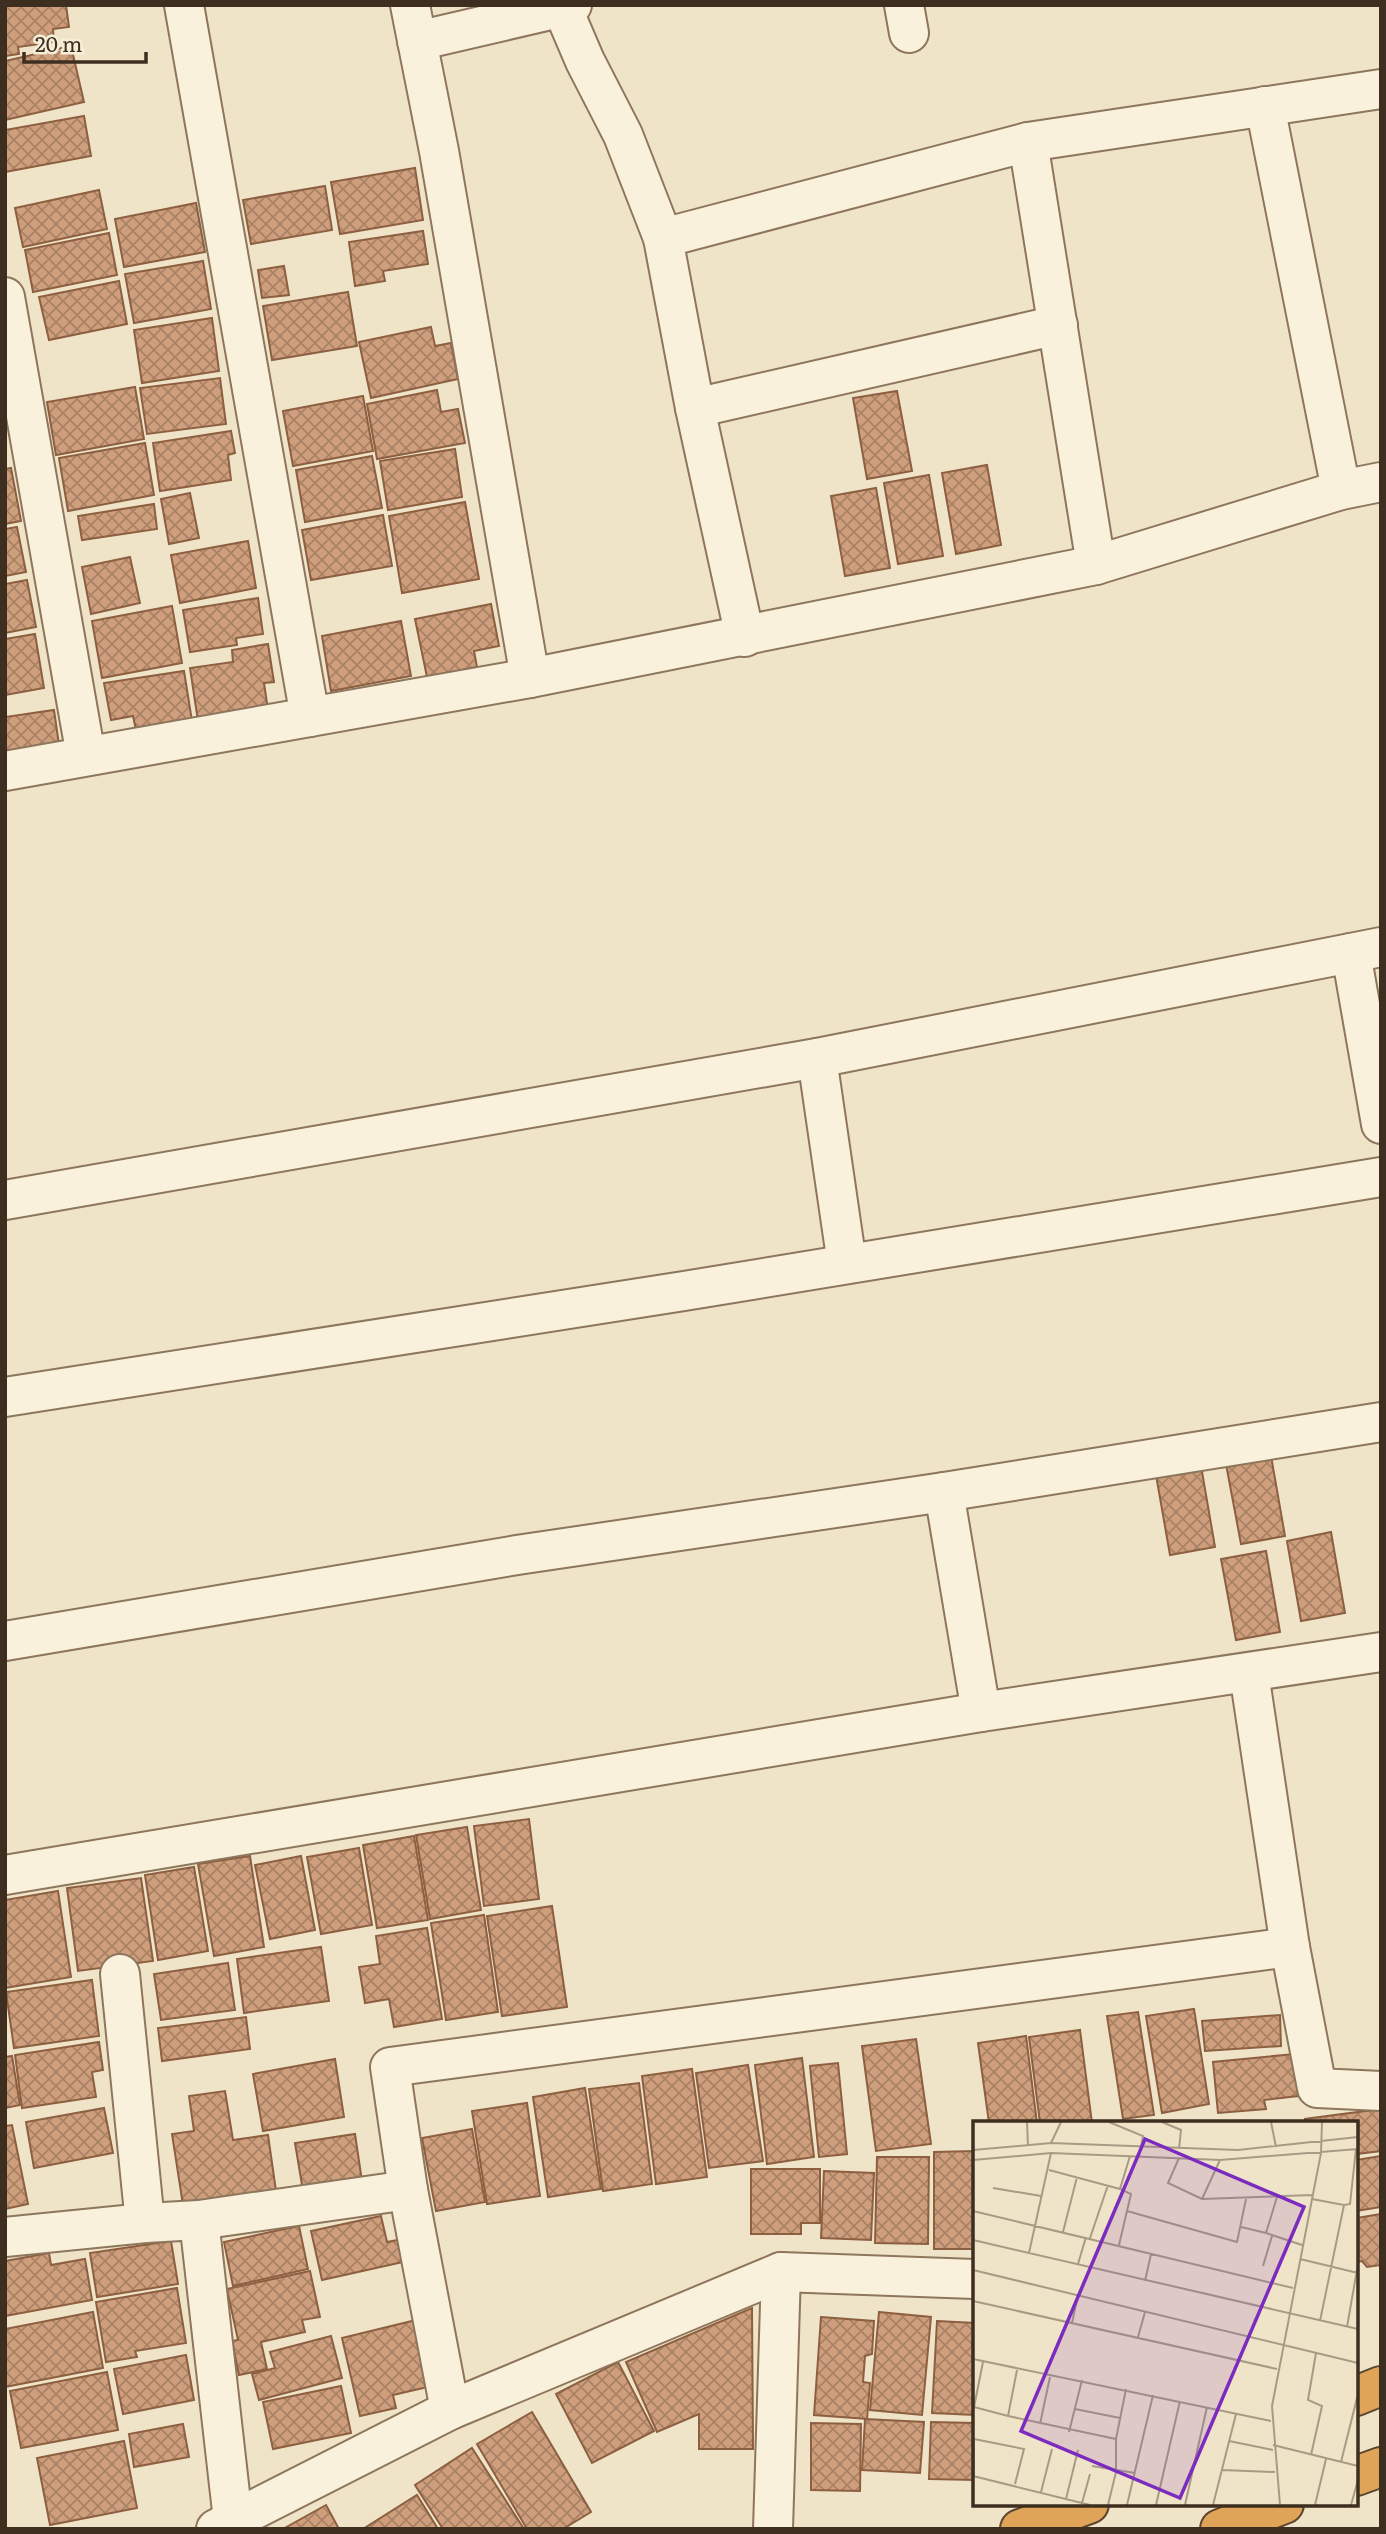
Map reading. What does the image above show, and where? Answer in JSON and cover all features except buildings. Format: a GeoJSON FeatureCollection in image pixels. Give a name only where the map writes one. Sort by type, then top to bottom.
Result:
{"type":"FeatureCollection","features":[{"type":"Feature","properties":{"kind":"highway"},"geometry":{"type":"LineString","coordinates":[[1358,2395],[1381,2386]]}},
{"type":"Feature","properties":{"kind":"highway"},"geometry":{"type":"LineString","coordinates":[[1358,2475],[1381,2467]]}},
{"type":"Feature","properties":{"kind":"highway"},"geometry":{"type":"LineString","coordinates":[[1020,2529],[1078,2506]]}},
{"type":"Feature","properties":{"kind":"highway"},"geometry":{"type":"LineString","coordinates":[[1220,2529],[1279,2506]]}},
{"type":"Feature","properties":{"kind":"street"},"geometry":{"type":"LineString","coordinates":[[184,5],[310,717]]}},
{"type":"Feature","properties":{"kind":"street"},"geometry":{"type":"LineString","coordinates":[[530,678],[439,151],[414,23],[565,6],[585,61],[623,135],[663,238],[695,408],[744,637]]}},
{"type":"Feature","properties":{"kind":"street"},"geometry":{"type":"LineString","coordinates":[[663,238],[1028,142],[1381,89]]}},
{"type":"Feature","properties":{"kind":"street"},"geometry":{"type":"LineString","coordinates":[[1265,106],[1341,490]]}},
{"type":"Feature","properties":{"kind":"street"},"geometry":{"type":"LineString","coordinates":[[1028,142],[1096,565]]}},
{"type":"Feature","properties":{"kind":"street"},"geometry":{"type":"LineString","coordinates":[[5,297],[86,756]]}},
{"type":"Feature","properties":{"kind":"street"},"geometry":{"type":"LineString","coordinates":[[695,408],[1058,325]]}},
{"type":"Feature","properties":{"kind":"street"},"geometry":{"type":"LineString","coordinates":[[5,771],[530,678],[1096,565],[1341,490],[1381,482]]}},
{"type":"Feature","properties":{"kind":"street"},"geometry":{"type":"LineString","coordinates":[[5,1200],[817,1058],[1366,950],[1381,1124]]}},
{"type":"Feature","properties":{"kind":"street"},"geometry":{"type":"LineString","coordinates":[[817,1058],[847,1264]]}},
{"type":"Feature","properties":{"kind":"street"},"geometry":{"type":"LineString","coordinates":[[5,1397],[1381,1177]]}},
{"type":"Feature","properties":{"kind":"street"},"geometry":{"type":"LineString","coordinates":[[5,1642],[517,1555],[944,1492],[1381,1422]]}},
{"type":"Feature","properties":{"kind":"street"},"geometry":{"type":"LineString","coordinates":[[944,1492],[981,1712]]}},
{"type":"Feature","properties":{"kind":"street"},"geometry":{"type":"LineString","coordinates":[[5,1875],[981,1712],[1381,1652]]}},
{"type":"Feature","properties":{"kind":"street"},"geometry":{"type":"LineString","coordinates":[[1249,1673],[1290,1947],[1317,2088],[1381,2091]]}},
{"type":"Feature","properties":{"kind":"street"},"geometry":{"type":"LineString","coordinates":[[450,2410],[408,2190],[390,2067],[1290,1947]]}},
{"type":"Feature","properties":{"kind":"street"},"geometry":{"type":"LineString","coordinates":[[120,1974],[145,2223]]}},
{"type":"Feature","properties":{"kind":"street"},"geometry":{"type":"LineString","coordinates":[[5,2237],[199,2220],[408,2190]]}},
{"type":"Feature","properties":{"kind":"street"},"geometry":{"type":"LineString","coordinates":[[199,2220],[225,2525],[450,2410],[781,2272],[973,2279]]}},
{"type":"Feature","properties":{"kind":"street"},"geometry":{"type":"LineString","coordinates":[[773,2529],[781,2272]]}}]}
